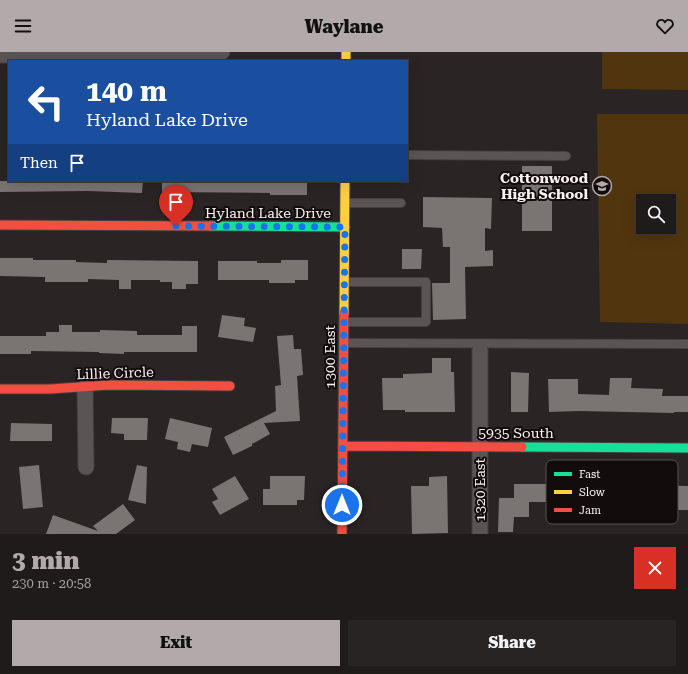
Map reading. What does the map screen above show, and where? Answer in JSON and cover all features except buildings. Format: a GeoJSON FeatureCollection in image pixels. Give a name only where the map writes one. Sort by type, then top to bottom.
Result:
{"type":"FeatureCollection","features":[{"type":"Feature","properties":{"kind":"street"},"geometry":{"type":"LineString","coordinates":[[0,55],[158,54],[190,56],[217,54],[222,52]]}},
{"type":"Feature","properties":{"kind":"street","name":"1300 East"},"geometry":{"type":"LineString","coordinates":[[342,534],[345,182]]}},
{"type":"Feature","properties":{"kind":"street","name":"Hyland Lake Drive"},"geometry":{"type":"LineString","coordinates":[[0,225],[345,227]]}},
{"type":"Feature","properties":{"kind":"street","name":"1320 East"},"geometry":{"type":"LineString","coordinates":[[480,350],[480,534]]}},
{"type":"Feature","properties":{"kind":"street","name":"Lillie Circle"},"geometry":{"type":"LineString","coordinates":[[0,389],[50,389],[109,385],[230,386]]}},
{"type":"Feature","properties":{"kind":"street"},"geometry":{"type":"LineString","coordinates":[[85,387],[86,467]]}},
{"type":"Feature","properties":{"kind":"street","name":"5935 South"},"geometry":{"type":"LineString","coordinates":[[343,446],[688,448]]}},
{"type":"Feature","properties":{"kind":"lane"},"geometry":{"type":"LineString","coordinates":[[408,155],[566,156]]}},
{"type":"Feature","properties":{"kind":"lane"},"geometry":{"type":"LineString","coordinates":[[345,203],[401,203]]}},
{"type":"Feature","properties":{"kind":"lane"},"geometry":{"type":"LineString","coordinates":[[344,282],[426,282],[426,322],[344,322]]}},
{"type":"Feature","properties":{"kind":"lane"},"geometry":{"type":"LineString","coordinates":[[344,343],[688,344]]}},
{"type":"Feature","properties":{"kind":"shaded area"},"geometry":{"type":"Polygon","coordinates":[[[602,52],[688,52],[688,90],[602,89],[602,52]]]}},
{"type":"Feature","properties":{"kind":"shaded area"},"geometry":{"type":"Polygon","coordinates":[[[597,114],[688,114],[688,324],[600,322],[597,114]]]}},
{"type":"Feature","properties":{"kind":"traffic: fast"},"geometry":{"type":"LineString","coordinates":[[211,226],[345,227]]}},
{"type":"Feature","properties":{"kind":"traffic: fast"},"geometry":{"type":"LineString","coordinates":[[522,447],[688,448]]}},
{"type":"Feature","properties":{"kind":"traffic: slow"},"geometry":{"type":"LineString","coordinates":[[346,52],[346,60]]}},
{"type":"Feature","properties":{"kind":"traffic: slow"},"geometry":{"type":"LineString","coordinates":[[344,313],[345,182]]}},
{"type":"Feature","properties":{"kind":"traffic: jam"},"geometry":{"type":"LineString","coordinates":[[0,225],[211,226]]}},
{"type":"Feature","properties":{"kind":"traffic: jam"},"geometry":{"type":"LineString","coordinates":[[342,534],[344,313]]}},
{"type":"Feature","properties":{"kind":"traffic: jam"},"geometry":{"type":"LineString","coordinates":[[0,389],[50,389],[109,385],[230,386]]}},
{"type":"Feature","properties":{"kind":"traffic: jam"},"geometry":{"type":"LineString","coordinates":[[343,446],[522,447]]}},
{"type":"Feature","properties":{"kind":"place","name":"Cottonwood High School"},"geometry":{"type":"Point","coordinates":[602,186]}},
{"type":"Feature","properties":{"kind":"route"},"geometry":{"type":"LineString","coordinates":[[176,226],[345,227],[342,505]]}}]}
